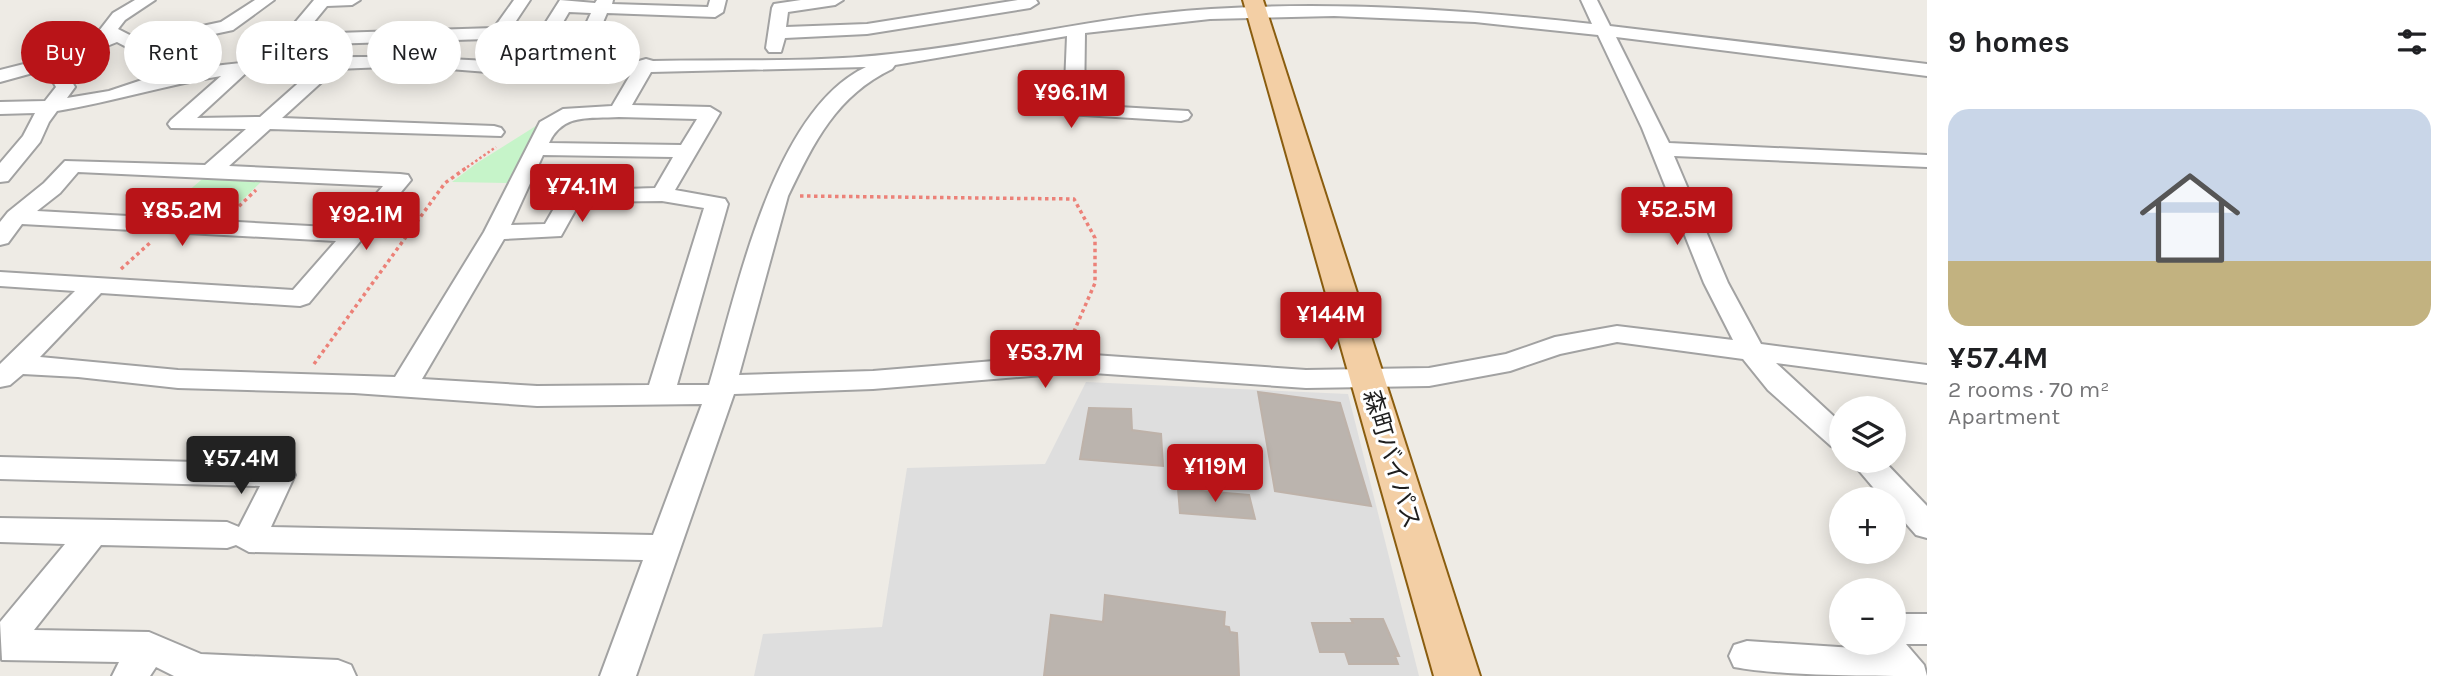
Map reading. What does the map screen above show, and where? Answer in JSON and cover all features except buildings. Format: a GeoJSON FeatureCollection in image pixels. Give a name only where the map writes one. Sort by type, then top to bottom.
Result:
{"type":"FeatureCollection","features":[{"type":"Feature","properties":{"kind":"main road","name":"森町バイパス"},"geometry":{"type":"LineString","coordinates":[[1255,6],[1457,676]]}},
{"type":"Feature","properties":{"kind":"street"},"geometry":{"type":"LineString","coordinates":[[124,40],[108,31],[110,24],[147,0]]}},
{"type":"Feature","properties":{"kind":"street"},"geometry":{"type":"LineString","coordinates":[[222,27],[266,0]]}},
{"type":"Feature","properties":{"kind":"street"},"geometry":{"type":"LineString","coordinates":[[306,21],[323,0],[352,0]]}},
{"type":"Feature","properties":{"kind":"street"},"geometry":{"type":"LineString","coordinates":[[507,21],[522,0]]}},
{"type":"Feature","properties":{"kind":"street"},"geometry":{"type":"LineString","coordinates":[[555,21],[566,3],[674,6],[715,12],[718,0]]}},
{"type":"Feature","properties":{"kind":"street"},"geometry":{"type":"LineString","coordinates":[[773,63],[780,8],[835,0]]}},
{"type":"Feature","properties":{"kind":"street"},"geometry":{"type":"LineString","coordinates":[[1589,0],[1661,149],[1716,283],[1752,352],[1778,383],[1829,428]]}},
{"type":"Feature","properties":{"kind":"street"},"geometry":{"type":"LineString","coordinates":[[777,33],[867,29],[954,7],[1029,1],[1068,31],[1074,110],[1183,124],[1178,95]]}},
{"type":"Feature","properties":{"kind":"street"},"geometry":{"type":"LineString","coordinates":[[595,21],[603,3]]}},
{"type":"Feature","properties":{"kind":"street"},"geometry":{"type":"LineString","coordinates":[[618,676],[720,389],[777,196],[809,138],[844,90],[858,77],[884,65],[1068,31],[1255,6],[1359,6],[1927,70]]}},
{"type":"Feature","properties":{"kind":"street"},"geometry":{"type":"LineString","coordinates":[[867,29],[889,61]]}},
{"type":"Feature","properties":{"kind":"street"},"geometry":{"type":"LineString","coordinates":[[353,38],[475,34]]}},
{"type":"Feature","properties":{"kind":"street"},"geometry":{"type":"LineString","coordinates":[[110,39],[117,36]]}},
{"type":"Feature","properties":{"kind":"street"},"geometry":{"type":"LineString","coordinates":[[640,64],[889,61],[922,58]]}},
{"type":"Feature","properties":{"kind":"street"},"geometry":{"type":"LineString","coordinates":[[353,62],[411,61],[475,65]]}},
{"type":"Feature","properties":{"kind":"street"},"geometry":{"type":"LineString","coordinates":[[619,111],[646,64]]}},
{"type":"Feature","properties":{"kind":"street"},"geometry":{"type":"LineString","coordinates":[[0,76],[21,70]]}},
{"type":"Feature","properties":{"kind":"street"},"geometry":{"type":"LineString","coordinates":[[236,72],[178,124],[265,123],[498,137]]}},
{"type":"Feature","properties":{"kind":"street"},"geometry":{"type":"LineString","coordinates":[[0,176],[33,138],[48,107],[66,87],[64,84]]}},
{"type":"Feature","properties":{"kind":"street"},"geometry":{"type":"LineString","coordinates":[[0,108],[48,107],[112,96],[150,84]]}},
{"type":"Feature","properties":{"kind":"street"},"geometry":{"type":"LineString","coordinates":[[209,171],[309,84]]}},
{"type":"Feature","properties":{"kind":"street"},"geometry":{"type":"LineString","coordinates":[[403,387],[496,232],[547,126],[563,115],[619,111],[710,113],[662,194]]}},
{"type":"Feature","properties":{"kind":"street"},"geometry":{"type":"LineString","coordinates":[[536,149],[688,151]]}},
{"type":"Feature","properties":{"kind":"street"},"geometry":{"type":"LineString","coordinates":[[1661,149],[1927,161]]}},
{"type":"Feature","properties":{"kind":"street"},"geometry":{"type":"LineString","coordinates":[[0,238],[16,218],[52,188],[72,164],[400,180],[300,298],[0,279]]}},
{"type":"Feature","properties":{"kind":"street"},"geometry":{"type":"LineString","coordinates":[[496,232],[553,231],[572,196],[662,194],[717,204],[660,394]]}},
{"type":"Feature","properties":{"kind":"street"},"geometry":{"type":"LineString","coordinates":[[16,218],[351,235]]}},
{"type":"Feature","properties":{"kind":"street"},"geometry":{"type":"LineString","coordinates":[[9,372],[95,285]]}},
{"type":"Feature","properties":{"kind":"street"},"geometry":{"type":"LineString","coordinates":[[9,372],[78,368],[178,379],[403,387],[537,396],[660,394],[1079,363],[1306,379],[1429,377],[1510,362],[1555,346],[1617,334],[1927,374]]}},
{"type":"Feature","properties":{"kind":"street"},"geometry":{"type":"LineString","coordinates":[[0,468],[280,475],[249,539],[663,548]]}},
{"type":"Feature","properties":{"kind":"street"},"geometry":{"type":"LineString","coordinates":[[1877,473],[1927,526]]}},
{"type":"Feature","properties":{"kind":"street"},"geometry":{"type":"LineString","coordinates":[[0,530],[228,535]]}},
{"type":"Feature","properties":{"kind":"street"},"geometry":{"type":"LineString","coordinates":[[93,532],[2,645],[149,646],[198,670],[338,676]]}},
{"type":"Feature","properties":{"kind":"street"},"geometry":{"type":"LineString","coordinates":[[1906,629],[1927,629]]}},
{"type":"Feature","properties":{"kind":"street"},"geometry":{"type":"LineString","coordinates":[[130,676],[149,646]]}},
{"type":"Feature","properties":{"kind":"street"},"geometry":{"type":"LineString","coordinates":[[1747,656],[1899,662]]}},
{"type":"Feature","properties":{"kind":"path"},"geometry":{"type":"LineString","coordinates":[[300,383],[445,184],[498,137]]}},
{"type":"Feature","properties":{"kind":"path"},"geometry":{"type":"LineString","coordinates":[[145,224],[209,171]]}},
{"type":"Feature","properties":{"kind":"path"},"geometry":{"type":"LineString","coordinates":[[217,228],[273,174]]}},
{"type":"Feature","properties":{"kind":"path"},"geometry":{"type":"LineString","coordinates":[[777,196],[1074,199],[1095,238],[1095,283],[1082,318],[1067,347],[1079,363]]}},
{"type":"Feature","properties":{"kind":"path"},"geometry":{"type":"LineString","coordinates":[[95,285],[108,280],[169,226]]}},
{"type":"Feature","properties":{"kind":"green space"},"geometry":{"type":"Polygon","coordinates":[[[539,124],[507,183],[452,182],[477,163],[539,124]]]}},
{"type":"Feature","properties":{"kind":"green space"},"geometry":{"type":"Polygon","coordinates":[[[207,175],[265,178],[217,225],[153,221],[207,175]]]}},
{"type":"Feature","properties":{"kind":"shaded area"},"geometry":{"type":"Polygon","coordinates":[[[1086,382],[1348,394],[1419,676],[754,676],[763,634],[882,627],[907,468],[1045,464],[1086,382]]]}}]}
